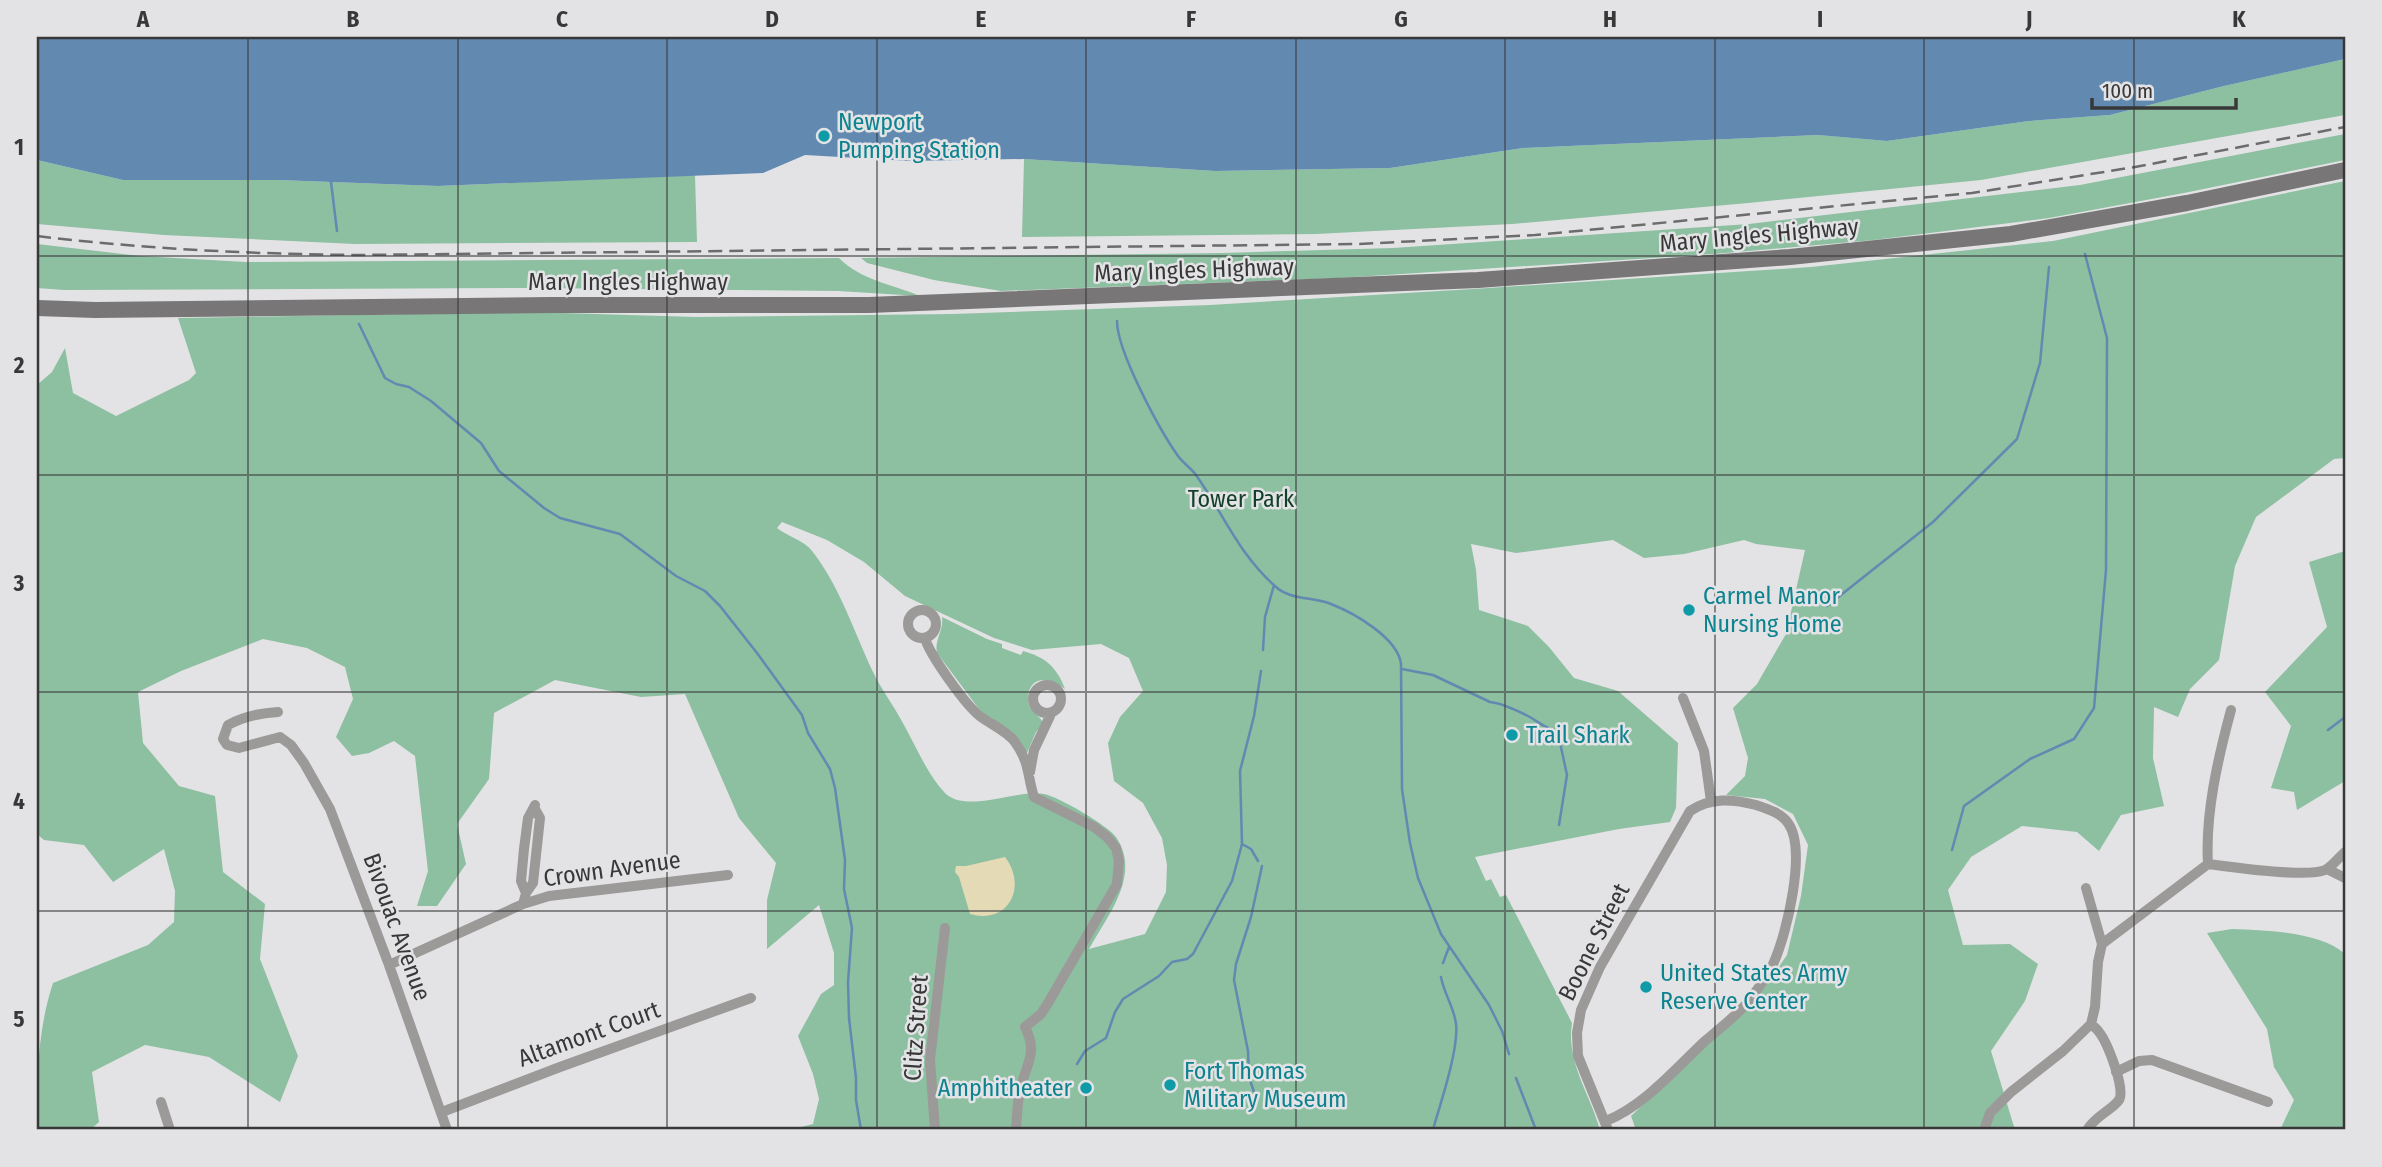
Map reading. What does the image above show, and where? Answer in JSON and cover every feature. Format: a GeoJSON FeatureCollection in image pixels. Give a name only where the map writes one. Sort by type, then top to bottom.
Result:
{"type":"FeatureCollection","features":[{"type":"Feature","properties":{"kind":"street","name":"Mary Ingles Highway"},"geometry":{"type":"LineString","coordinates":[[37,308],[95,310],[869,304],[1171,294],[1491,279],[1790,257],[2011,234],[2188,203],[2345,170]]}},
{"type":"Feature","properties":{"kind":"street"},"geometry":{"type":"LineString","coordinates":[[925,638],[930,650],[965,701],[980,716],[1013,739],[1030,773],[1034,797],[1094,827],[1116,848],[1119,861],[1117,884],[1107,903],[1041,1014],[1025,1027],[1031,1038],[1032,1048],[1019,1093],[1016,1130]]}},
{"type":"Feature","properties":{"kind":"street"},"geometry":{"type":"LineString","coordinates":[[1607,1126],[1645,1096],[1746,1003],[1772,966],[1788,914],[1796,867],[1796,840],[1792,830],[1780,814],[1762,807],[1739,801],[1711,801],[1704,751],[1683,698]]}},
{"type":"Feature","properties":{"kind":"street"},"geometry":{"type":"LineString","coordinates":[[2208,864],[2216,774],[2231,710]]}},
{"type":"Feature","properties":{"kind":"street","name":"Bivouac Avenue"},"geometry":{"type":"LineString","coordinates":[[278,712],[260,713],[239,719],[228,725],[223,739],[227,745],[239,748],[280,737],[291,746],[324,797],[389,965],[447,1130]]}},
{"type":"Feature","properties":{"kind":"street"},"geometry":{"type":"LineString","coordinates":[[1030,773],[1034,750],[1050,716],[1047,713]]}},
{"type":"Feature","properties":{"kind":"street","name":"Boone Street"},"geometry":{"type":"LineString","coordinates":[[1607,1126],[1578,1056],[1577,1033],[1581,1010],[1600,967],[1690,811],[1711,801]]}},
{"type":"Feature","properties":{"kind":"street"},"geometry":{"type":"LineString","coordinates":[[525,899],[533,883],[540,818],[535,806]]}},
{"type":"Feature","properties":{"kind":"street"},"geometry":{"type":"LineString","coordinates":[[2102,944],[2208,864],[2301,873],[2327,869],[2345,852]]}},
{"type":"Feature","properties":{"kind":"street"},"geometry":{"type":"LineString","coordinates":[[2327,869],[2345,878]]}},
{"type":"Feature","properties":{"kind":"street","name":"Crown Avenue"},"geometry":{"type":"LineString","coordinates":[[389,965],[525,899],[728,875]]}},
{"type":"Feature","properties":{"kind":"street"},"geometry":{"type":"LineString","coordinates":[[1984,1130],[1990,1113],[2011,1091],[2059,1054],[2091,1024],[2102,944],[2086,888]]}},
{"type":"Feature","properties":{"kind":"street","name":"Clitz Street"},"geometry":{"type":"LineString","coordinates":[[935,1130],[930,1060],[945,928]]}},
{"type":"Feature","properties":{"kind":"street","name":"Altamont Court"},"geometry":{"type":"LineString","coordinates":[[442,1112],[560,1066],[751,998]]}},
{"type":"Feature","properties":{"kind":"street"},"geometry":{"type":"LineString","coordinates":[[2088,1130],[2100,1115],[2121,1098],[2122,1087],[2100,1032],[2091,1024]]}},
{"type":"Feature","properties":{"kind":"street"},"geometry":{"type":"LineString","coordinates":[[2116,1072],[2139,1061],[2152,1060],[2268,1102]]}},
{"type":"Feature","properties":{"kind":"street"},"geometry":{"type":"LineString","coordinates":[[161,1102],[170,1130]]}},
{"type":"Feature","properties":{"kind":"green space"},"geometry":{"type":"Polygon","coordinates":[[[2345,59],[2345,115],[1981,180],[1512,224],[1316,234],[1022,237],[1024,159],[1215,171],[1390,168],[1523,148],[1819,135],[1887,141],[2029,121],[2110,115],[2345,59]]]}},
{"type":"Feature","properties":{"kind":"green space"},"geometry":{"type":"Polygon","coordinates":[[[2345,134],[2345,160],[2184,193],[2049,218],[1874,240],[1714,254],[1339,278],[1001,291],[934,280],[867,263],[861,258],[1393,248],[1749,224],[2080,185],[2345,134]]]}},
{"type":"Feature","properties":{"kind":"green space"},"geometry":{"type":"Polygon","coordinates":[[[37,160],[123,180],[278,180],[438,186],[695,175],[697,242],[355,244],[164,235],[37,224],[37,160]]]}},
{"type":"Feature","properties":{"kind":"green space","name":"Tower Park"},"geometry":{"type":"Polygon","coordinates":[[[2345,181],[2345,458],[2334,459],[2256,517],[2235,566],[2219,660],[2190,689],[2178,717],[2154,707],[2153,758],[2164,806],[2121,815],[2099,851],[2077,832],[2022,826],[1971,857],[1948,890],[1963,945],[2010,944],[2038,964],[2025,1001],[1991,1051],[2015,1130],[1636,1130],[1631,1116],[1757,998],[1787,955],[1801,896],[1808,845],[1793,814],[1765,799],[1726,795],[1745,776],[1748,758],[1733,708],[1757,684],[1786,634],[1805,550],[1744,540],[1684,554],[1644,558],[1613,540],[1516,553],[1471,544],[1479,610],[1528,626],[1574,678],[1618,691],[1678,743],[1676,808],[1670,822],[1619,829],[1475,857],[1486,881],[1491,879],[1500,897],[1506,895],[1572,1023],[1572,1051],[1600,1130],[789,1130],[813,1124],[819,1099],[813,1074],[798,1036],[821,994],[834,985],[834,953],[819,905],[767,949],[767,900],[776,863],[739,818],[685,694],[641,697],[555,680],[494,713],[489,779],[457,824],[466,864],[437,906],[417,906],[428,871],[415,756],[394,741],[369,753],[352,756],[336,737],[353,699],[345,667],[307,648],[263,639],[181,671],[138,692],[143,743],[179,786],[215,796],[223,872],[265,904],[260,959],[298,1056],[280,1102],[209,1057],[145,1045],[92,1072],[99,1122],[90,1130],[37,1130],[41,1038],[53,983],[148,945],[174,922],[175,891],[164,849],[113,882],[84,845],[44,840],[37,834],[37,385],[52,372],[65,348],[73,393],[116,416],[189,380],[196,373],[178,318],[530,312],[696,317],[953,314],[1210,305],[1811,267],[2053,241],[2345,181]],[[782,522],[777,528],[809,547],[822,564],[876,677],[939,786],[954,799],[965,801],[1044,794],[1071,806],[1103,826],[1116,837],[1123,851],[1124,880],[1112,909],[1089,949],[1145,934],[1166,892],[1167,865],[1162,838],[1143,803],[1114,781],[1108,743],[1120,717],[1143,691],[1129,658],[1101,644],[1032,650],[994,638],[905,596],[864,562],[827,540],[782,522]]]}},
{"type":"Feature","properties":{"kind":"green space"},"geometry":{"type":"Polygon","coordinates":[[[37,244],[140,256],[246,262],[839,258],[867,277],[920,296],[838,291],[533,288],[64,290],[37,288],[37,244]]]}},
{"type":"Feature","properties":{"kind":"green space"},"geometry":{"type":"Polygon","coordinates":[[[2345,551],[2345,781],[2297,810],[2294,792],[2271,788],[2291,726],[2265,692],[2327,627],[2309,562],[2345,551]]]}},
{"type":"Feature","properties":{"kind":"green space"},"geometry":{"type":"Polygon","coordinates":[[[942,617],[1002,644],[1002,648],[1021,655],[1023,651],[1038,656],[1058,675],[1065,689],[1046,680],[1035,682],[1031,686],[1029,705],[1043,724],[1036,732],[1027,753],[979,709],[937,653],[942,617]]]}},
{"type":"Feature","properties":{"kind":"green space"},"geometry":{"type":"Polygon","coordinates":[[[2232,929],[2307,937],[2322,941],[2345,954],[2345,1130],[2280,1130],[2294,1100],[2274,1067],[2267,1029],[2207,933],[2232,929]]]}},
{"type":"Feature","properties":{"kind":"sand"},"geometry":{"type":"Polygon","coordinates":[[[1005,857],[1015,880],[1010,901],[1004,909],[995,914],[970,914],[955,872],[956,866],[1005,857]]]}},
{"type":"Feature","properties":{"kind":"water"},"geometry":{"type":"Polygon","coordinates":[[[37,37],[2345,37],[2345,59],[2110,115],[2029,121],[1887,141],[1818,135],[1523,148],[1390,168],[1215,171],[1024,159],[910,161],[805,155],[763,173],[438,186],[278,180],[123,180],[37,160],[37,37]]]}},
{"type":"Feature","properties":{"kind":"waterway"},"geometry":{"type":"LineString","coordinates":[[331,182],[337,231]]}},
{"type":"Feature","properties":{"kind":"waterway"},"geometry":{"type":"LineString","coordinates":[[1952,850],[1964,806],[2030,759],[2074,739],[2094,708],[2106,570],[2107,338],[2085,254]]}},
{"type":"Feature","properties":{"kind":"waterway"},"geometry":{"type":"LineString","coordinates":[[1827,606],[1933,522],[2017,439],[2040,363],[2049,267]]}},
{"type":"Feature","properties":{"kind":"waterway"},"geometry":{"type":"LineString","coordinates":[[1117,321],[1131,370],[1160,428],[1178,456],[1206,489],[1232,533],[1263,575],[1282,591],[1331,604],[1362,620],[1384,636],[1398,654],[1401,664],[1402,789],[1418,878],[1441,934],[1489,1005],[1502,1031],[1509,1054]]}},
{"type":"Feature","properties":{"kind":"waterway"},"geometry":{"type":"LineString","coordinates":[[359,324],[385,378],[409,387],[431,401],[481,443],[499,471],[544,508],[560,518],[620,534],[676,576],[705,591],[757,653],[802,715],[808,733],[830,769],[835,788],[845,860],[844,889],[852,928],[848,982],[849,1018],[861,1130]]}},
{"type":"Feature","properties":{"kind":"waterway"},"geometry":{"type":"LineString","coordinates":[[1263,650],[1265,617],[1274,585]]}},
{"type":"Feature","properties":{"kind":"waterway"},"geometry":{"type":"LineString","coordinates":[[1402,669],[1433,675],[1554,730],[1559,738],[1567,775],[1559,825]]}},
{"type":"Feature","properties":{"kind":"waterway"},"geometry":{"type":"LineString","coordinates":[[1077,1064],[1085,1051],[1106,1038],[1115,1012],[1123,999],[1159,976],[1172,962],[1187,959],[1193,954],[1232,881],[1242,844],[1240,771],[1254,716],[1261,671]]}},
{"type":"Feature","properties":{"kind":"waterway"},"geometry":{"type":"LineString","coordinates":[[2328,730],[2345,717]]}},
{"type":"Feature","properties":{"kind":"waterway"},"geometry":{"type":"LineString","coordinates":[[1242,844],[1251,849],[1258,861]]}},
{"type":"Feature","properties":{"kind":"waterway"},"geometry":{"type":"LineString","coordinates":[[1256,1103],[1249,1077],[1248,1051],[1234,980],[1262,866]]}},
{"type":"Feature","properties":{"kind":"waterway"},"geometry":{"type":"LineString","coordinates":[[1443,963],[1449,947]]}},
{"type":"Feature","properties":{"kind":"waterway"},"geometry":{"type":"LineString","coordinates":[[1434,1126],[1449,1075],[1456,1034],[1455,1018],[1441,977]]}},
{"type":"Feature","properties":{"kind":"waterway"},"geometry":{"type":"LineString","coordinates":[[1516,1078],[1536,1130]]}},
{"type":"Feature","properties":{"kind":"railway"},"geometry":{"type":"LineString","coordinates":[[37,236],[197,250],[358,255],[1359,244],[1535,235],[1972,193],[2135,167],[2345,127]]}},
{"type":"Feature","properties":{"kind":"place","name":"Newport Pumping Station"},"geometry":{"type":"Point","coordinates":[824,136]}},
{"type":"Feature","properties":{"kind":"place","name":"Carmel Manor Nursing Home"},"geometry":{"type":"Point","coordinates":[1689,610]}},
{"type":"Feature","properties":{"kind":"place","name":"Trail Shark"},"geometry":{"type":"Point","coordinates":[1512,735]}},
{"type":"Feature","properties":{"kind":"place","name":"United States Army Reserve Center"},"geometry":{"type":"Point","coordinates":[1646,987]}},
{"type":"Feature","properties":{"kind":"place","name":"Fort Thomas Military Museum"},"geometry":{"type":"Point","coordinates":[1170,1085]}},
{"type":"Feature","properties":{"kind":"place","name":"Amphitheater"},"geometry":{"type":"Point","coordinates":[1086,1088]}}]}
